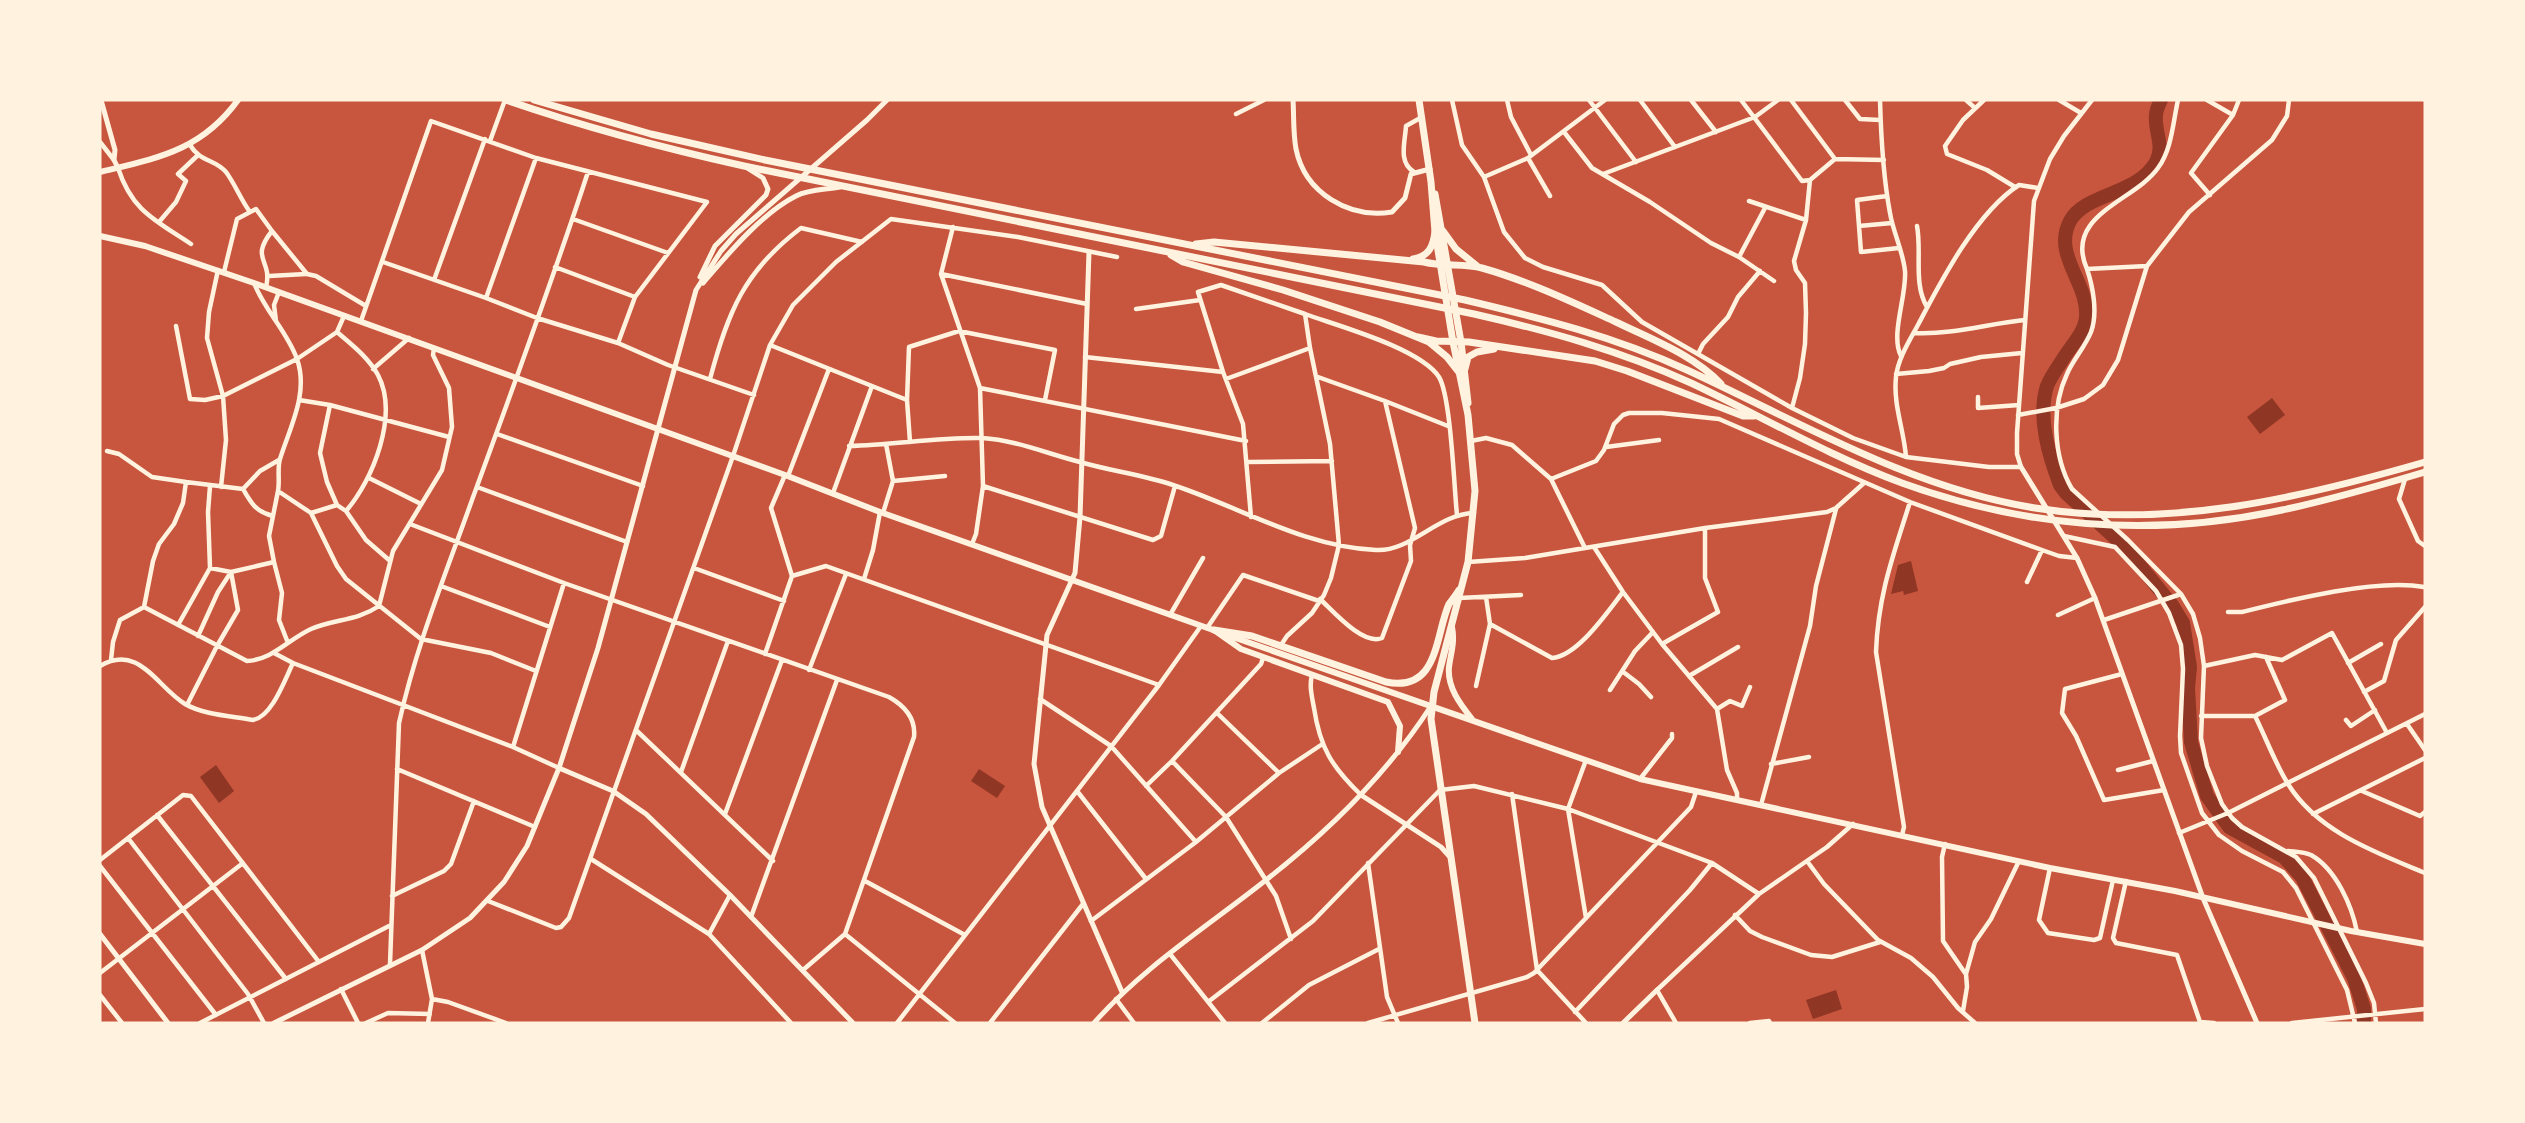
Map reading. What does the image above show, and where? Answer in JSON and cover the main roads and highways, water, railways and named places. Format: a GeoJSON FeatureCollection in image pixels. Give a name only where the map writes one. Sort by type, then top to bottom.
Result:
{"type":"FeatureCollection","features":[{"type":"Feature","properties":{"kind":"main road"},"geometry":{"type":"LineString","coordinates":[[100,172],[158,158],[190,145],[218,123],[238,100]]}},
{"type":"Feature","properties":{"kind":"main road"},"geometry":{"type":"LineString","coordinates":[[506,100],[646,144],[744,166],[1474,314],[1581,340],[1690,383],[1899,482],[1972,505],[2040,520],[2120,526],[2181,524],[2242,517],[2314,503],[2425,472]]}},
{"type":"Feature","properties":{"kind":"main road"},"geometry":{"type":"LineString","coordinates":[[1419,100],[1461,370],[1468,398],[1475,491],[1468,562],[1432,705],[1432,729],[1440,790],[1475,1023]]}},
{"type":"Feature","properties":{"kind":"main road"},"geometry":{"type":"LineString","coordinates":[[540,101],[651,134],[765,160],[1531,315],[1635,348],[1835,442],[1897,468],[1970,493],[2032,508],[2137,516],[2199,513],[2276,501],[2425,462]]}},
{"type":"Feature","properties":{"kind":"main road"},"geometry":{"type":"LineString","coordinates":[[1402,260],[1425,254],[1439,232]]}},
{"type":"Feature","properties":{"kind":"main road"},"geometry":{"type":"LineString","coordinates":[[1439,232],[1480,268],[1564,299],[1664,345],[1712,374],[1726,389]]}},
{"type":"Feature","properties":{"kind":"main road"},"geometry":{"type":"LineString","coordinates":[[100,236],[145,246],[254,282],[1072,581],[1640,779],[2050,868],[2126,881],[2425,944]]}},
{"type":"Feature","properties":{"kind":"main road"},"geometry":{"type":"LineString","coordinates":[[1189,245],[1214,242],[1402,260],[1445,271],[1480,268]]}},
{"type":"Feature","properties":{"kind":"main road"},"geometry":{"type":"LineString","coordinates":[[1168,252],[1184,262],[1283,290],[1418,337],[1461,370]]}},
{"type":"Feature","properties":{"kind":"main road"},"geometry":{"type":"LineString","coordinates":[[1418,337],[1595,361],[1743,416],[1758,416]]}},
{"type":"Feature","properties":{"kind":"main road"},"geometry":{"type":"LineString","coordinates":[[1461,370],[1466,360],[1474,353],[1501,347]]}},
{"type":"Feature","properties":{"kind":"main road"},"geometry":{"type":"LineString","coordinates":[[1207,628],[1252,636],[1393,683],[1410,680],[1422,674],[1430,664],[1449,604],[1461,588]]}},
{"type":"Feature","properties":{"kind":"main road"},"geometry":{"type":"LineString","coordinates":[[1452,626],[1455,642],[1449,669],[1451,686],[1459,702],[1474,721]]}},
{"type":"Feature","properties":{"kind":"main road"},"geometry":{"type":"LineString","coordinates":[[1207,628],[1241,649],[1263,658],[1388,702],[1400,726],[1398,752]]}},
{"type":"Feature","properties":{"kind":"waterway"},"geometry":{"type":"LineString","coordinates":[[2161,100],[2156,113],[2160,150],[2156,162],[2148,173],[2137,181],[2077,212],[2066,233],[2065,246],[2082,292],[2086,317],[2080,333],[2047,386],[2043,410],[2048,449],[2060,485],[2066,493],[2123,545],[2172,605],[2183,623],[2190,667],[2188,688],[2191,742],[2207,796],[2229,827],[2284,857],[2302,877],[2354,978],[2364,1009],[2364,1023]]}}]}
